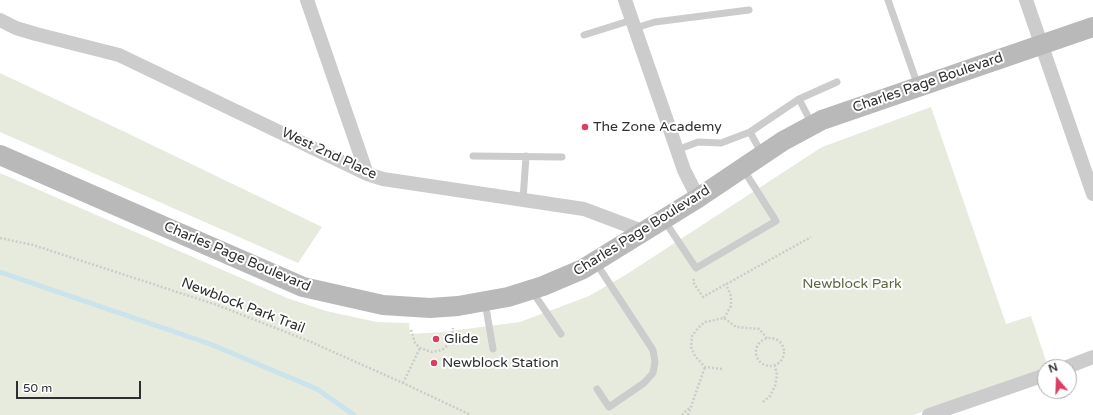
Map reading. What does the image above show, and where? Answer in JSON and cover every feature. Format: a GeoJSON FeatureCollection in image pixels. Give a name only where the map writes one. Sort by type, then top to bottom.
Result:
{"type":"FeatureCollection","features":[{"type":"Feature","properties":{"kind":"main road","name":"Charles Page Boulevard"},"geometry":{"type":"LineString","coordinates":[[0,155],[303,287],[383,306],[430,308],[485,302],[531,290],[560,280],[596,263],[762,155],[812,125],[918,86],[1093,28]]}},
{"type":"Feature","properties":{"kind":"street"},"geometry":{"type":"LineString","coordinates":[[307,0],[367,174]]}},
{"type":"Feature","properties":{"kind":"street"},"geometry":{"type":"LineString","coordinates":[[625,0],[684,170],[698,198]]}},
{"type":"Feature","properties":{"kind":"street"},"geometry":{"type":"LineString","coordinates":[[1026,0],[1093,194]]}},
{"type":"Feature","properties":{"kind":"street","name":"West 2nd Place"},"geometry":{"type":"LineString","coordinates":[[0,20],[29,32],[119,55],[367,174],[397,182],[584,209],[645,232]]}},
{"type":"Feature","properties":{"kind":"street"},"geometry":{"type":"LineString","coordinates":[[1077,363],[1093,357]]}},
{"type":"Feature","properties":{"kind":"street"},"geometry":{"type":"LineString","coordinates":[[929,415],[1037,378]]}},
{"type":"Feature","properties":{"kind":"lane"},"geometry":{"type":"LineString","coordinates":[[888,0],[918,86]]}},
{"type":"Feature","properties":{"kind":"lane"},"geometry":{"type":"LineString","coordinates":[[584,35],[634,24],[749,10]]}},
{"type":"Feature","properties":{"kind":"lane"},"geometry":{"type":"LineString","coordinates":[[677,150],[698,142],[721,143],[750,132],[799,99],[837,82]]}},
{"type":"Feature","properties":{"kind":"lane"},"geometry":{"type":"LineString","coordinates":[[799,99],[812,125]]}},
{"type":"Feature","properties":{"kind":"lane"},"geometry":{"type":"LineString","coordinates":[[750,132],[762,155]]}},
{"type":"Feature","properties":{"kind":"lane"},"geometry":{"type":"LineString","coordinates":[[473,156],[562,157]]}},
{"type":"Feature","properties":{"kind":"lane"},"geometry":{"type":"LineString","coordinates":[[523,200],[526,156]]}},
{"type":"Feature","properties":{"kind":"lane"},"geometry":{"type":"LineString","coordinates":[[664,220],[696,268],[776,221],[742,168]]}},
{"type":"Feature","properties":{"kind":"lane"},"geometry":{"type":"LineString","coordinates":[[596,263],[652,350],[655,362],[653,373],[644,383],[609,408],[598,389]]}},
{"type":"Feature","properties":{"kind":"lane"},"geometry":{"type":"LineString","coordinates":[[531,290],[561,334]]}},
{"type":"Feature","properties":{"kind":"lane"},"geometry":{"type":"LineString","coordinates":[[485,302],[493,349]]}},
{"type":"Feature","properties":{"kind":"path"},"geometry":{"type":"LineString","coordinates":[[696,268],[693,282],[703,297],[811,237]]}},
{"type":"Feature","properties":{"kind":"path","name":"Newblock Park Trail"},"geometry":{"type":"LineString","coordinates":[[0,238],[33,245],[217,305],[311,342],[404,383],[471,415]]}},
{"type":"Feature","properties":{"kind":"path"},"geometry":{"type":"LineString","coordinates":[[722,370],[705,367],[695,356],[691,347],[692,336],[698,328],[705,322],[724,318],[731,306],[731,296],[726,284]]}},
{"type":"Feature","properties":{"kind":"path"},"geometry":{"type":"LineString","coordinates":[[724,318],[736,327],[759,328],[767,338]]}},
{"type":"Feature","properties":{"kind":"path"},"geometry":{"type":"LineString","coordinates":[[411,330],[415,343],[420,348],[432,352],[442,350],[449,344],[452,337],[453,328]]}},
{"type":"Feature","properties":{"kind":"path"},"geometry":{"type":"LineString","coordinates":[[767,338],[779,340],[783,345],[785,354],[781,362],[775,366],[767,366],[760,363],[756,355],[756,348],[760,342],[767,338]]}},
{"type":"Feature","properties":{"kind":"path"},"geometry":{"type":"LineString","coordinates":[[404,383],[420,348]]}},
{"type":"Feature","properties":{"kind":"path"},"geometry":{"type":"LineString","coordinates":[[763,402],[770,396],[775,386],[777,375],[775,366]]}},
{"type":"Feature","properties":{"kind":"path"},"geometry":{"type":"LineString","coordinates":[[688,415],[689,408],[705,367]]}},
{"type":"Feature","properties":{"kind":"path"},"geometry":{"type":"LineString","coordinates":[[682,415],[689,408]]}},
{"type":"Feature","properties":{"kind":"green space"},"geometry":{"type":"Polygon","coordinates":[[[0,73],[322,227],[298,263],[0,132],[0,73]]]}},
{"type":"Feature","properties":{"kind":"green space","name":"Newblock Park"},"geometry":{"type":"Polygon","coordinates":[[[931,107],[1006,324],[1031,316],[1045,359],[1037,359],[1037,374],[913,415],[0,415],[0,173],[287,298],[326,311],[377,322],[409,323],[410,334],[443,332],[520,322],[589,296],[627,274],[822,147],[931,107]]]}},
{"type":"Feature","properties":{"kind":"waterway"},"geometry":{"type":"LineString","coordinates":[[0,272],[210,344],[317,389],[354,415]]}},
{"type":"Feature","properties":{"kind":"place","name":"The Zone Academy"},"geometry":{"type":"Point","coordinates":[585,127]}},
{"type":"Feature","properties":{"kind":"place","name":"Glide"},"geometry":{"type":"Point","coordinates":[436,339]}},
{"type":"Feature","properties":{"kind":"place","name":"Newblock Station"},"geometry":{"type":"Point","coordinates":[434,363]}}]}
